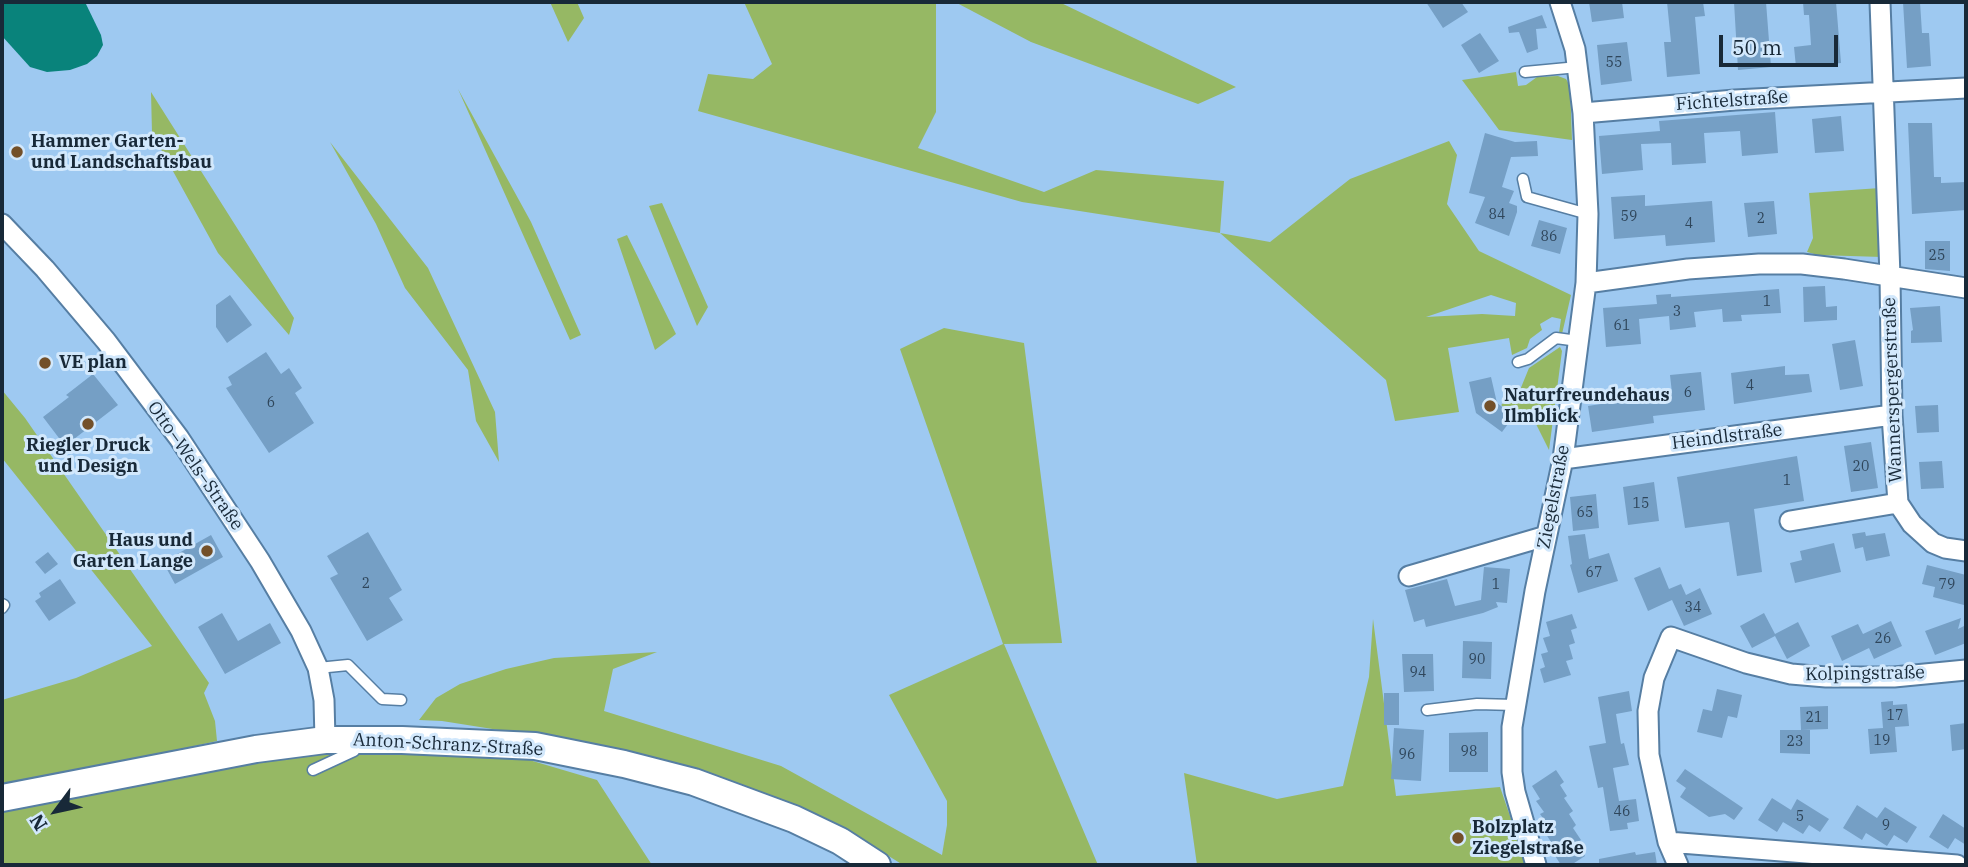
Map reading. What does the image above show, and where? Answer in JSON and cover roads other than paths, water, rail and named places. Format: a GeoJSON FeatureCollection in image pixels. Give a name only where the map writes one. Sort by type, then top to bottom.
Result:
{"type":"FeatureCollection","features":[{"type":"Feature","properties":{"kind":"main road","name":"Anton-Schranz-Straße"},"geometry":{"type":"LineString","coordinates":[[2,798],[256,750],[325,740],[402,740],[535,746],[694,782],[794,819],[840,841],[877,865]]}},
{"type":"Feature","properties":{"kind":"street","name":"Ziegelstraße"},"geometry":{"type":"LineString","coordinates":[[1536,865],[1515,792],[1512,749],[1515,705],[1563,459],[1586,283],[1588,214],[1578,67],[1571,33],[1560,2]]}},
{"type":"Feature","properties":{"kind":"street","name":"Wannerspergerstraße"},"geometry":{"type":"LineString","coordinates":[[1880,2],[1892,415],[1898,503]]}},
{"type":"Feature","properties":{"kind":"street"},"geometry":{"type":"LineString","coordinates":[[1882,91],[1966,88]]}},
{"type":"Feature","properties":{"kind":"street","name":"Fichtelstraße"},"geometry":{"type":"LineString","coordinates":[[1583,113],[1882,91]]}},
{"type":"Feature","properties":{"kind":"street","name":"Otto–Wels–Straße"},"geometry":{"type":"LineString","coordinates":[[2,224],[45,269],[106,341],[179,438],[260,561],[301,631],[318,668],[324,700],[325,740]]}},
{"type":"Feature","properties":{"kind":"street"},"geometry":{"type":"LineString","coordinates":[[1586,283],[1688,269],[1759,264],[1802,264],[1889,276]]}},
{"type":"Feature","properties":{"kind":"street","name":"Wannerspergerstraße"},"geometry":{"type":"LineString","coordinates":[[1889,276],[1966,288]]}},
{"type":"Feature","properties":{"kind":"street","name":"Heindlstraße"},"geometry":{"type":"LineString","coordinates":[[1563,459],[1892,415]]}},
{"type":"Feature","properties":{"kind":"street"},"geometry":{"type":"LineString","coordinates":[[1790,521],[1898,503],[1912,524],[1933,543],[1966,551]]}},
{"type":"Feature","properties":{"kind":"street"},"geometry":{"type":"LineString","coordinates":[[1409,576],[1546,536]]}},
{"type":"Feature","properties":{"kind":"street","name":"Kolpingstraße"},"geometry":{"type":"LineString","coordinates":[[1678,865],[1668,842],[1649,755],[1648,712],[1654,678],[1671,637],[1746,663],[1791,674],[1883,677],[1966,670]]}},
{"type":"Feature","properties":{"kind":"street"},"geometry":{"type":"LineString","coordinates":[[1668,842],[1957,865]]}},
{"type":"Feature","properties":{"kind":"lane"},"geometry":{"type":"LineString","coordinates":[[1525,72],[1578,67]]}},
{"type":"Feature","properties":{"kind":"lane"},"geometry":{"type":"LineString","coordinates":[[1523,179],[1527,197],[1588,214]]}},
{"type":"Feature","properties":{"kind":"lane"},"geometry":{"type":"LineString","coordinates":[[1518,362],[1528,359],[1556,338],[1578,341]]}},
{"type":"Feature","properties":{"kind":"lane"},"geometry":{"type":"LineString","coordinates":[[318,668],[348,665],[382,699],[401,700]]}},
{"type":"Feature","properties":{"kind":"lane"},"geometry":{"type":"LineString","coordinates":[[1427,709],[1477,704],[1515,705]]}},
{"type":"Feature","properties":{"kind":"lane"},"geometry":{"type":"LineString","coordinates":[[313,770],[354,751],[360,740]]}},
{"type":"Feature","properties":{"kind":"place","name":"Hammer Garten- und Landschaftsbau"},"geometry":{"type":"Point","coordinates":[17,152]}},
{"type":"Feature","properties":{"kind":"place","name":"VE plan"},"geometry":{"type":"Point","coordinates":[45,363]}},
{"type":"Feature","properties":{"kind":"place","name":"Naturfreundehaus Ilmblick"},"geometry":{"type":"Point","coordinates":[1490,406]}},
{"type":"Feature","properties":{"kind":"place","name":"Riegler Druck und Design"},"geometry":{"type":"Point","coordinates":[88,424]}},
{"type":"Feature","properties":{"kind":"place","name":"Haus und Garten Lange"},"geometry":{"type":"Point","coordinates":[207,551]}},
{"type":"Feature","properties":{"kind":"place","name":"Bolzplatz Ziegelstraße"},"geometry":{"type":"Point","coordinates":[1458,838]}}]}
